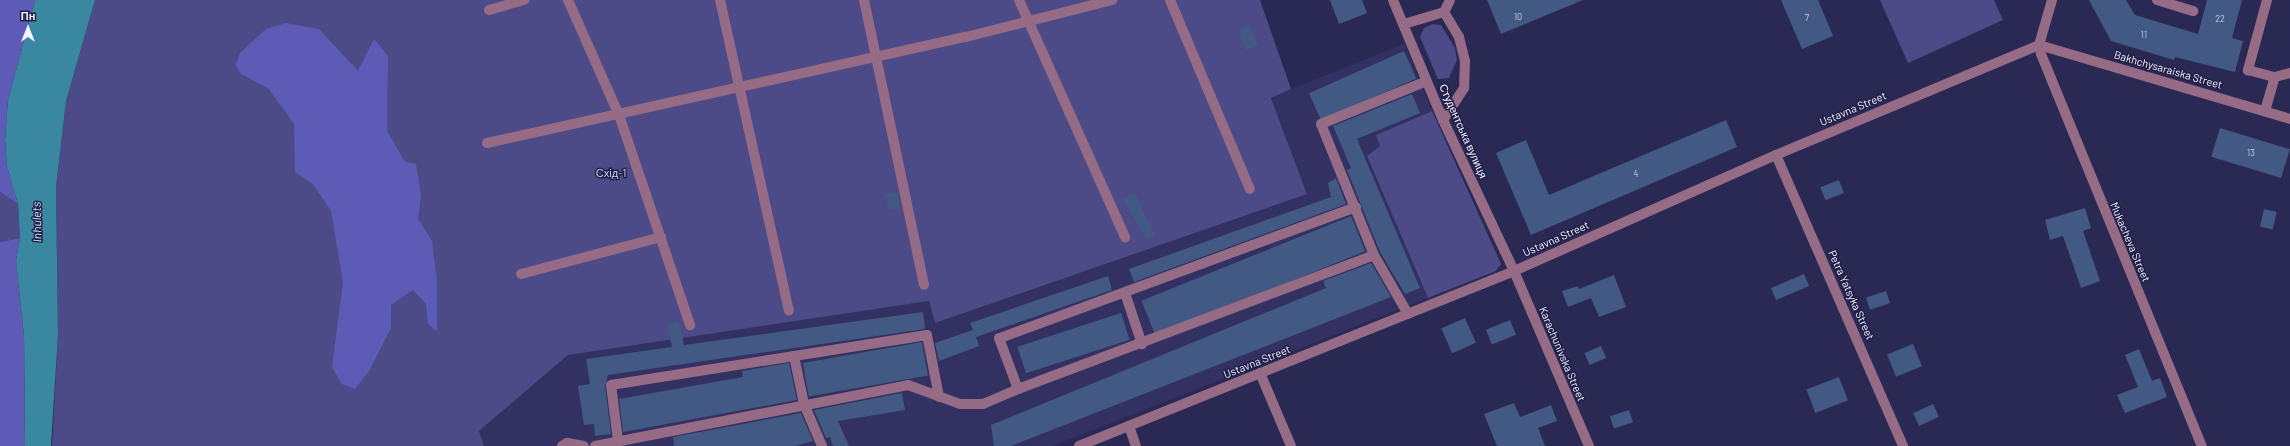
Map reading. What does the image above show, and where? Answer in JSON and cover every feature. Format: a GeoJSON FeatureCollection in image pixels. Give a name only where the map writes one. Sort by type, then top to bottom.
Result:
{"type":"FeatureCollection","features":[{"type":"Feature","properties":{"kind":"street"},"geometry":{"type":"LineString","coordinates":[[489,10],[525,0]]}},
{"type":"Feature","properties":{"kind":"street"},"geometry":{"type":"LineString","coordinates":[[568,0],[619,114],[690,325]]}},
{"type":"Feature","properties":{"kind":"street"},"geometry":{"type":"LineString","coordinates":[[720,0],[741,87],[789,310]]}},
{"type":"Feature","properties":{"kind":"street"},"geometry":{"type":"LineString","coordinates":[[864,0],[924,285]]}},
{"type":"Feature","properties":{"kind":"street"},"geometry":{"type":"LineString","coordinates":[[1019,0],[1125,237]]}},
{"type":"Feature","properties":{"kind":"street"},"geometry":{"type":"LineString","coordinates":[[487,143],[877,57],[1112,0]]}},
{"type":"Feature","properties":{"kind":"street"},"geometry":{"type":"LineString","coordinates":[[1170,0],[1250,189]]}},
{"type":"Feature","properties":{"kind":"street","name":"Студентська вулиця"},"geometry":{"type":"LineString","coordinates":[[1393,0],[1443,120],[1514,271]]}},
{"type":"Feature","properties":{"kind":"street"},"geometry":{"type":"LineString","coordinates":[[1404,24],[1444,12],[1450,0]]}},
{"type":"Feature","properties":{"kind":"street"},"geometry":{"type":"LineString","coordinates":[[2040,45],[2052,0]]}},
{"type":"Feature","properties":{"kind":"street"},"geometry":{"type":"LineString","coordinates":[[2157,0],[2193,11]]}},
{"type":"Feature","properties":{"kind":"street"},"geometry":{"type":"LineString","coordinates":[[2267,0],[2248,70],[2274,78],[2290,73]]}},
{"type":"Feature","properties":{"kind":"street"},"geometry":{"type":"LineString","coordinates":[[1443,120],[1464,88],[1465,61],[1459,37],[1444,12]]}},
{"type":"Feature","properties":{"kind":"street","name":"Bakhchysaraiska Street"},"geometry":{"type":"LineString","coordinates":[[2040,45],[2290,119]]}},
{"type":"Feature","properties":{"kind":"street","name":"Ustavna Street"},"geometry":{"type":"LineString","coordinates":[[1080,446],[1514,271],[1776,155],[2040,45]]}},
{"type":"Feature","properties":{"kind":"street","name":"Mukacheva Street"},"geometry":{"type":"LineString","coordinates":[[2040,45],[2054,89],[2202,446]]}},
{"type":"Feature","properties":{"kind":"street"},"geometry":{"type":"LineString","coordinates":[[2265,111],[2274,78]]}},
{"type":"Feature","properties":{"kind":"street"},"geometry":{"type":"LineString","coordinates":[[1408,314],[1374,255],[1356,207],[1321,124],[1427,81]]}},
{"type":"Feature","properties":{"kind":"street","name":"Petra Yatsyka Street"},"geometry":{"type":"LineString","coordinates":[[1776,155],[1903,446]]}},
{"type":"Feature","properties":{"kind":"street"},"geometry":{"type":"LineString","coordinates":[[1018,389],[999,338],[1126,293],[1356,207]]}},
{"type":"Feature","properties":{"kind":"street"},"geometry":{"type":"LineString","coordinates":[[521,274],[660,237]]}},
{"type":"Feature","properties":{"kind":"street"},"geometry":{"type":"LineString","coordinates":[[595,446],[804,404],[908,385],[960,404],[983,404],[1018,389],[1142,344],[1374,255]]}},
{"type":"Feature","properties":{"kind":"street","name":"Karachunivska Street"},"geometry":{"type":"LineString","coordinates":[[1514,271],[1589,446]]}},
{"type":"Feature","properties":{"kind":"street"},"geometry":{"type":"LineString","coordinates":[[1126,293],[1142,344]]}},
{"type":"Feature","properties":{"kind":"street"},"geometry":{"type":"LineString","coordinates":[[618,441],[611,385],[927,335],[939,397]]}},
{"type":"Feature","properties":{"kind":"street"},"geometry":{"type":"LineString","coordinates":[[794,356],[804,404],[822,446]]}},
{"type":"Feature","properties":{"kind":"street"},"geometry":{"type":"LineString","coordinates":[[1260,373],[1291,446]]}},
{"type":"Feature","properties":{"kind":"street"},"geometry":{"type":"LineString","coordinates":[[1129,426],[1136,446]]}},
{"type":"Feature","properties":{"kind":"street"},"geometry":{"type":"LineString","coordinates":[[562,446],[567,443],[584,446]]}},
{"type":"Feature","properties":{"kind":"shaded area"},"geometry":{"type":"Polygon","coordinates":[[[0,0],[35,0],[8,100],[5,140],[7,166],[18,204],[0,192],[0,0]]]}},
{"type":"Feature","properties":{"kind":"shaded area"},"geometry":{"type":"Polygon","coordinates":[[[286,23],[319,29],[358,71],[374,39],[388,56],[387,131],[405,162],[416,164],[421,195],[418,219],[432,241],[437,281],[437,331],[428,324],[426,304],[413,290],[391,305],[391,328],[369,371],[355,389],[342,384],[332,367],[343,282],[331,211],[313,184],[295,172],[294,124],[269,89],[241,74],[236,65],[240,53],[266,29],[286,23]]]}},
{"type":"Feature","properties":{"kind":"shaded area"},"geometry":{"type":"Polygon","coordinates":[[[1404,44],[1432,111],[1377,134],[1380,146],[1367,156],[1428,298],[1053,446],[484,446],[479,431],[568,355],[929,301],[935,323],[1307,193],[1271,97],[1404,44]]]}},
{"type":"Feature","properties":{"kind":"shaded area"},"geometry":{"type":"Polygon","coordinates":[[[20,238],[16,261],[24,336],[25,446],[0,446],[0,242],[20,238]]]}},
{"type":"Feature","properties":{"kind":"green space","name":"Схід-1"},"geometry":{"type":"Polygon","coordinates":[[[95,0],[1260,0],[1291,89],[1271,98],[1307,194],[935,323],[929,301],[568,355],[479,431],[484,446],[52,446],[58,335],[56,187],[66,101],[95,0]]]}},
{"type":"Feature","properties":{"kind":"green space"},"geometry":{"type":"Polygon","coordinates":[[[1880,0],[1994,0],[2003,20],[1908,63],[1880,0]]]}},
{"type":"Feature","properties":{"kind":"green space"},"geometry":{"type":"Polygon","coordinates":[[[1433,24],[1441,25],[1455,48],[1457,60],[1449,78],[1438,79],[1420,37],[1424,28],[1433,24]]]}},
{"type":"Feature","properties":{"kind":"green space"},"geometry":{"type":"Polygon","coordinates":[[[1432,111],[1501,264],[1496,271],[1428,298],[1367,156],[1380,146],[1376,135],[1432,111]]]}},
{"type":"Feature","properties":{"kind":"green space"},"geometry":{"type":"Polygon","coordinates":[[[0,192],[18,204],[20,238],[0,242],[0,192]]]}},
{"type":"Feature","properties":{"kind":"water","name":"Inhulets"},"geometry":{"type":"Polygon","coordinates":[[[35,0],[95,0],[66,101],[56,187],[58,335],[51,446],[25,446],[24,336],[16,261],[20,238],[18,204],[7,166],[5,140],[8,100],[35,0]]]}},
{"type":"Feature","properties":{"kind":"building"},"geometry":{"type":"Polygon","coordinates":[[[1330,0],[1362,0],[1367,13],[1339,24],[1330,0]]]}},
{"type":"Feature","properties":{"kind":"building"},"geometry":{"type":"Polygon","coordinates":[[[1487,0],[1583,0],[1501,34],[1487,0]]]}},
{"type":"Feature","properties":{"kind":"building"},"geometry":{"type":"Polygon","coordinates":[[[1781,0],[1818,0],[1833,36],[1802,49],[1781,0]]]}},
{"type":"Feature","properties":{"kind":"building"},"geometry":{"type":"Polygon","coordinates":[[[2089,0],[2126,0],[2135,15],[2198,34],[2207,0],[2242,0],[2232,38],[2243,41],[2235,72],[2175,57],[2174,60],[2111,41],[2089,0]]]}},
{"type":"Feature","properties":{"kind":"building"},"geometry":{"type":"Polygon","coordinates":[[[1250,26],[1258,45],[1246,50],[1238,31],[1250,26]]]}},
{"type":"Feature","properties":{"kind":"building"},"geometry":{"type":"Polygon","coordinates":[[[1404,51],[1416,78],[1321,121],[1309,93],[1404,51]]]}},
{"type":"Feature","properties":{"kind":"building"},"geometry":{"type":"Polygon","coordinates":[[[1412,94],[1420,113],[1357,139],[1420,288],[1405,294],[1380,252],[1347,170],[1351,168],[1333,126],[1412,94]]]}},
{"type":"Feature","properties":{"kind":"building"},"geometry":{"type":"Polygon","coordinates":[[[1726,120],[1737,147],[1531,235],[1496,153],[1526,140],[1549,195],[1726,120]]]}},
{"type":"Feature","properties":{"kind":"building"},"geometry":{"type":"Polygon","coordinates":[[[2220,128],[2290,149],[2281,178],[2211,157],[2220,128]]]}},
{"type":"Feature","properties":{"kind":"building"},"geometry":{"type":"Polygon","coordinates":[[[1336,178],[1346,204],[1134,282],[1129,269],[1331,197],[1328,183],[1336,178]]]}},
{"type":"Feature","properties":{"kind":"building"},"geometry":{"type":"Polygon","coordinates":[[[1839,180],[1844,193],[1825,200],[1820,187],[1839,180]]]}},
{"type":"Feature","properties":{"kind":"building"},"geometry":{"type":"Polygon","coordinates":[[[897,192],[900,208],[888,210],[885,194],[897,192]]]}},
{"type":"Feature","properties":{"kind":"building"},"geometry":{"type":"Polygon","coordinates":[[[1135,193],[1155,236],[1148,240],[1122,199],[1135,193]]]}},
{"type":"Feature","properties":{"kind":"building"},"geometry":{"type":"Polygon","coordinates":[[[2085,208],[2091,228],[2083,231],[2100,281],[2081,288],[2063,236],[2050,240],[2045,220],[2085,208]]]}},
{"type":"Feature","properties":{"kind":"building"},"geometry":{"type":"Polygon","coordinates":[[[2264,209],[2277,212],[2273,229],[2260,227],[2264,209]]]}},
{"type":"Feature","properties":{"kind":"building"},"geometry":{"type":"Polygon","coordinates":[[[1351,216],[1365,251],[1156,336],[1141,301],[1351,216]]]}},
{"type":"Feature","properties":{"kind":"building"},"geometry":{"type":"Polygon","coordinates":[[[1371,263],[1391,297],[1011,446],[994,446],[991,425],[1326,288],[1323,281],[1371,263]]]}},
{"type":"Feature","properties":{"kind":"building"},"geometry":{"type":"Polygon","coordinates":[[[1804,274],[1809,286],[1776,300],[1771,288],[1804,274]]]}},
{"type":"Feature","properties":{"kind":"building"},"geometry":{"type":"Polygon","coordinates":[[[1614,275],[1626,307],[1599,317],[1591,298],[1568,307],[1562,291],[1578,286],[1579,289],[1614,275]]]}},
{"type":"Feature","properties":{"kind":"building"},"geometry":{"type":"Polygon","coordinates":[[[1108,276],[1112,290],[976,337],[979,346],[939,361],[935,343],[973,330],[970,323],[1108,276]]]}},
{"type":"Feature","properties":{"kind":"building"},"geometry":{"type":"Polygon","coordinates":[[[1886,291],[1890,303],[1870,310],[1866,297],[1886,291]]]}},
{"type":"Feature","properties":{"kind":"building"},"geometry":{"type":"Polygon","coordinates":[[[923,312],[925,329],[608,375],[605,386],[611,434],[595,436],[594,424],[584,425],[578,386],[590,384],[586,359],[672,347],[667,325],[679,322],[684,345],[923,312]]]}},
{"type":"Feature","properties":{"kind":"building"},"geometry":{"type":"Polygon","coordinates":[[[1121,313],[1130,340],[1026,373],[1017,347],[1121,313]]]}},
{"type":"Feature","properties":{"kind":"building"},"geometry":{"type":"Polygon","coordinates":[[[1465,318],[1476,343],[1452,353],[1441,329],[1465,318]]]}},
{"type":"Feature","properties":{"kind":"building"},"geometry":{"type":"Polygon","coordinates":[[[1510,320],[1516,335],[1492,345],[1486,330],[1510,320]]]}},
{"type":"Feature","properties":{"kind":"building"},"geometry":{"type":"Polygon","coordinates":[[[922,342],[928,375],[809,396],[803,363],[922,342]]]}},
{"type":"Feature","properties":{"kind":"building"},"geometry":{"type":"Polygon","coordinates":[[[1913,344],[1922,366],[1896,377],[1887,354],[1913,344]]]}},
{"type":"Feature","properties":{"kind":"building"},"geometry":{"type":"Polygon","coordinates":[[[1601,346],[1606,358],[1590,365],[1584,353],[1601,346]]]}},
{"type":"Feature","properties":{"kind":"building"},"geometry":{"type":"Polygon","coordinates":[[[2139,349],[2152,381],[2160,378],[2167,397],[2125,413],[2117,395],[2138,387],[2125,355],[2139,349]]]}},
{"type":"Feature","properties":{"kind":"building"},"geometry":{"type":"Polygon","coordinates":[[[789,363],[797,400],[623,432],[619,399],[743,377],[742,371],[789,363]]]}},
{"type":"Feature","properties":{"kind":"building"},"geometry":{"type":"Polygon","coordinates":[[[1839,377],[1848,400],[1815,413],[1806,390],[1839,377]]]}},
{"type":"Feature","properties":{"kind":"building"},"geometry":{"type":"Polygon","coordinates":[[[902,393],[905,410],[838,421],[849,446],[833,446],[830,437],[826,438],[814,410],[902,393]]]}},
{"type":"Feature","properties":{"kind":"building"},"geometry":{"type":"Polygon","coordinates":[[[1514,403],[1520,417],[1551,405],[1557,421],[1538,428],[1545,446],[1497,446],[1484,414],[1514,403]]]}},
{"type":"Feature","properties":{"kind":"building"},"geometry":{"type":"Polygon","coordinates":[[[1933,404],[1939,417],[1919,426],[1913,413],[1933,404]]]}},
{"type":"Feature","properties":{"kind":"building"},"geometry":{"type":"Polygon","coordinates":[[[1629,410],[1633,422],[1614,429],[1610,416],[1629,410]]]}},
{"type":"Feature","properties":{"kind":"building"},"geometry":{"type":"Polygon","coordinates":[[[801,413],[813,441],[795,446],[674,446],[673,437],[801,413]]]}}]}
